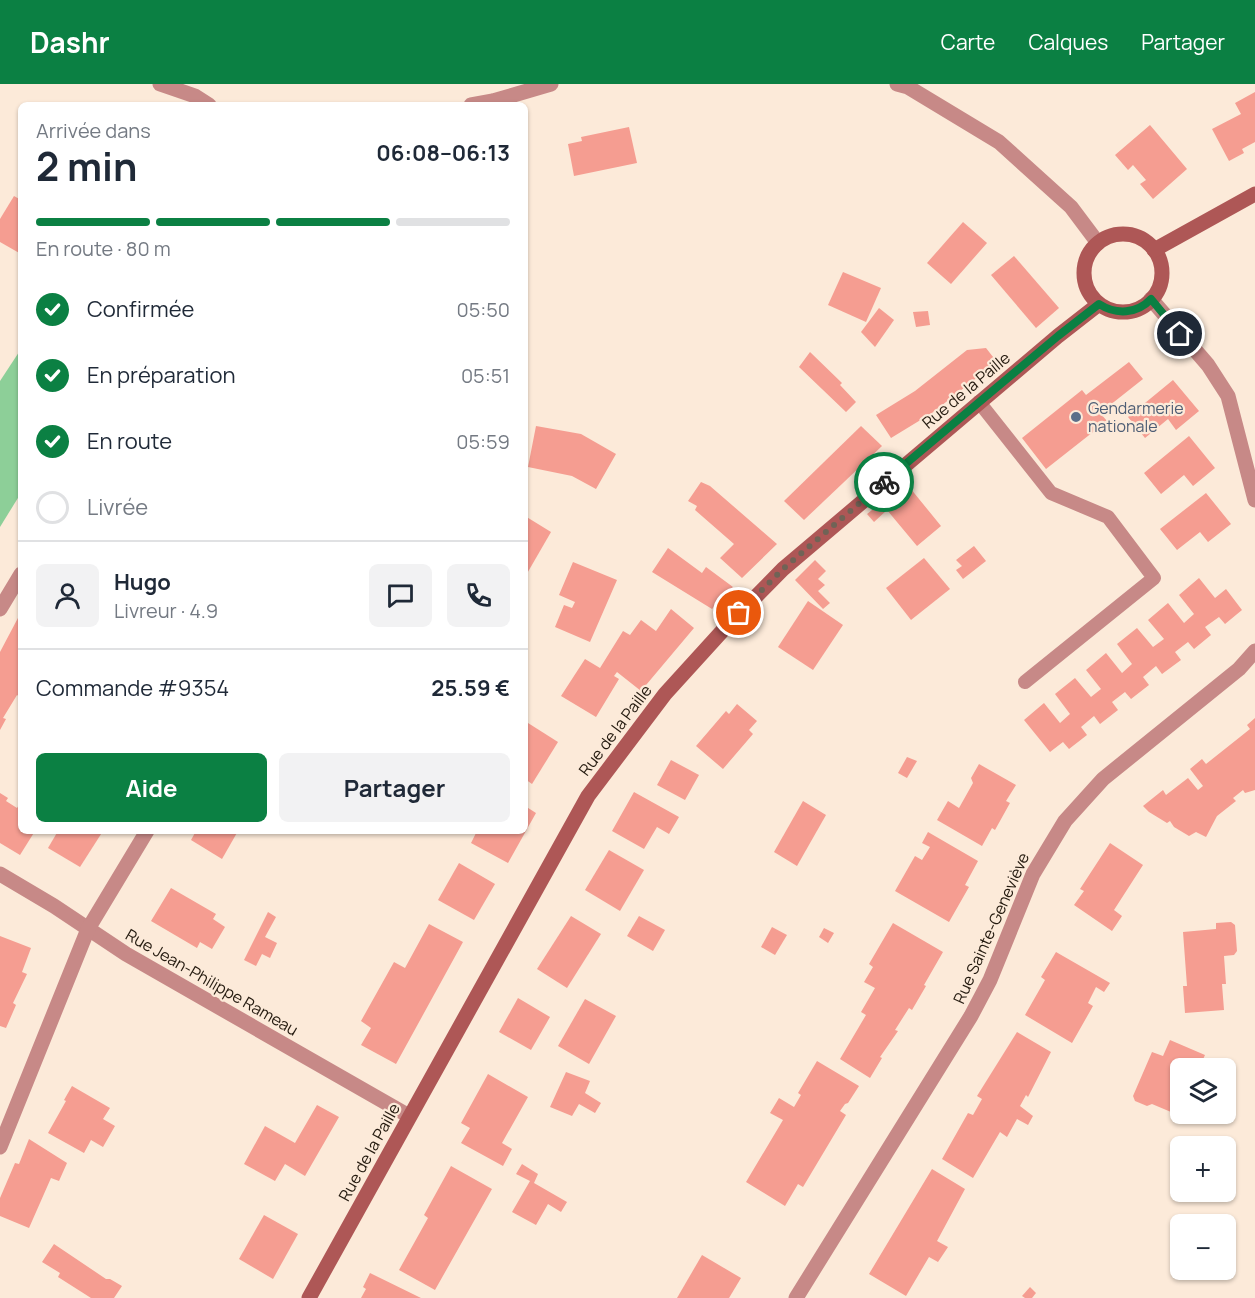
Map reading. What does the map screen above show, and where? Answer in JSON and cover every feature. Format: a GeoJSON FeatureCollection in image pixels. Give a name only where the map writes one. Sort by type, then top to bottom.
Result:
{"type":"FeatureCollection","features":[{"type":"Feature","properties":{"kind":"street"},"geometry":{"type":"LineString","coordinates":[[160,84],[195,96],[204,102]]}},
{"type":"Feature","properties":{"kind":"street"},"geometry":{"type":"LineString","coordinates":[[488,102],[551,84]]}},
{"type":"Feature","properties":{"kind":"street"},"geometry":{"type":"LineString","coordinates":[[905,85],[999,142],[1071,207],[1098,243]]}},
{"type":"Feature","properties":{"kind":"street"},"geometry":{"type":"LineString","coordinates":[[1154,250],[1255,194]]}},
{"type":"Feature","properties":{"kind":"street"},"geometry":{"type":"LineString","coordinates":[[1128,235],[1142,240],[1154,250],[1159,259],[1161,275],[1159,286],[1151,299],[1142,307],[1126,312],[1109,310],[1099,304],[1089,293],[1084,274],[1088,255],[1098,243],[1112,236],[1128,235]]}},
{"type":"Feature","properties":{"kind":"street"},"geometry":{"type":"LineString","coordinates":[[1151,299],[1219,378],[1228,396],[1255,500]]}},
{"type":"Feature","properties":{"kind":"street","name":"Rue de la Paille"},"geometry":{"type":"LineString","coordinates":[[309,1298],[588,796],[665,694],[783,569],[979,402],[1099,304]]}},
{"type":"Feature","properties":{"kind":"street"},"geometry":{"type":"LineString","coordinates":[[0,609],[18,579]]}},
{"type":"Feature","properties":{"kind":"street","name":"Rue Sainte-Geneviève"},"geometry":{"type":"LineString","coordinates":[[796,1298],[971,1016],[990,980],[1033,874],[1065,821],[1103,779],[1239,669],[1255,651]]}},
{"type":"Feature","properties":{"kind":"street"},"geometry":{"type":"LineString","coordinates":[[0,1147],[88,929],[145,834]]}},
{"type":"Feature","properties":{"kind":"street","name":"Rue Jean-Philippe Rameau"},"geometry":{"type":"LineString","coordinates":[[0,874],[136,960],[410,1116]]}},
{"type":"Feature","properties":{"kind":"lane"},"geometry":{"type":"LineString","coordinates":[[979,402],[1051,493],[1108,517],[1154,579],[1025,682]]}},
{"type":"Feature","properties":{"kind":"green space"},"geometry":{"type":"Polygon","coordinates":[[[18,354],[18,498],[0,527],[0,381],[18,354]]]}},
{"type":"Feature","properties":{"kind":"building"},"geometry":{"type":"Polygon","coordinates":[[[1255,92],[1255,142],[1242,149],[1244,153],[1229,161],[1212,129],[1241,114],[1235,103],[1255,92]]]}},
{"type":"Feature","properties":{"kind":"building"},"geometry":{"type":"Polygon","coordinates":[[[1150,125],[1187,169],[1153,199],[1140,184],[1146,180],[1133,165],[1128,170],[1115,155],[1150,125]]]}},
{"type":"Feature","properties":{"kind":"building"},"geometry":{"type":"Polygon","coordinates":[[[629,127],[637,163],[574,176],[568,144],[582,141],[581,137],[629,127]]]}},
{"type":"Feature","properties":{"kind":"building"},"geometry":{"type":"Polygon","coordinates":[[[14,196],[18,198],[18,252],[0,242],[0,219],[14,196]]]}},
{"type":"Feature","properties":{"kind":"building"},"geometry":{"type":"Polygon","coordinates":[[[963,222],[987,243],[951,284],[927,263],[963,222]]]}},
{"type":"Feature","properties":{"kind":"building"},"geometry":{"type":"Polygon","coordinates":[[[1014,256],[1059,308],[1036,328],[991,275],[1014,256]]]}},
{"type":"Feature","properties":{"kind":"building"},"geometry":{"type":"Polygon","coordinates":[[[843,272],[881,288],[866,322],[828,305],[843,272]]]}},
{"type":"Feature","properties":{"kind":"building"},"geometry":{"type":"Polygon","coordinates":[[[879,308],[894,320],[875,347],[861,332],[879,308]]]}},
{"type":"Feature","properties":{"kind":"building"},"geometry":{"type":"Polygon","coordinates":[[[928,311],[930,325],[916,327],[913,312],[928,311]]]}},
{"type":"Feature","properties":{"kind":"building"},"geometry":{"type":"Polygon","coordinates":[[[986,348],[997,362],[932,413],[891,438],[876,415],[915,391],[967,350],[986,348]]]}},
{"type":"Feature","properties":{"kind":"building"},"geometry":{"type":"Polygon","coordinates":[[[810,352],[842,383],[840,385],[856,402],[846,412],[799,367],[810,352]]]}},
{"type":"Feature","properties":{"kind":"building","name":"Gendarmerie nationale"},"geometry":{"type":"Polygon","coordinates":[[[1129,362],[1143,379],[1100,413],[1107,421],[1046,469],[1022,438],[1082,390],[1086,395],[1129,362]]]}},
{"type":"Feature","properties":{"kind":"building"},"geometry":{"type":"Polygon","coordinates":[[[1173,380],[1199,411],[1176,430],[1168,419],[1145,438],[1128,417],[1173,380]]]}},
{"type":"Feature","properties":{"kind":"building"},"geometry":{"type":"Polygon","coordinates":[[[536,426],[581,434],[616,454],[596,489],[572,476],[528,467],[536,426]]]}},
{"type":"Feature","properties":{"kind":"building"},"geometry":{"type":"Polygon","coordinates":[[[861,426],[882,446],[804,520],[784,501],[861,426]]]}},
{"type":"Feature","properties":{"kind":"building"},"geometry":{"type":"Polygon","coordinates":[[[1189,436],[1215,468],[1193,486],[1184,475],[1161,494],[1144,473],[1189,436]]]}},
{"type":"Feature","properties":{"kind":"building"},"geometry":{"type":"Polygon","coordinates":[[[701,482],[710,486],[777,544],[742,578],[720,558],[734,544],[695,510],[697,506],[688,501],[701,482]]]}},
{"type":"Feature","properties":{"kind":"building"},"geometry":{"type":"Polygon","coordinates":[[[906,483],[941,526],[917,546],[887,510],[874,522],[867,514],[906,483]]]}},
{"type":"Feature","properties":{"kind":"building"},"geometry":{"type":"Polygon","coordinates":[[[1206,493],[1231,524],[1208,542],[1200,532],[1177,550],[1160,529],[1206,493]]]}},
{"type":"Feature","properties":{"kind":"building"},"geometry":{"type":"Polygon","coordinates":[[[528,518],[551,532],[528,572],[528,518]]]}},
{"type":"Feature","properties":{"kind":"building"},"geometry":{"type":"Polygon","coordinates":[[[974,546],[986,561],[963,579],[956,570],[962,566],[956,560],[974,546]]]}},
{"type":"Feature","properties":{"kind":"building"},"geometry":{"type":"Polygon","coordinates":[[[668,548],[702,573],[706,567],[733,587],[712,609],[652,572],[668,548]]]}},
{"type":"Feature","properties":{"kind":"building"},"geometry":{"type":"Polygon","coordinates":[[[924,558],[950,589],[911,620],[886,588],[924,558]]]}},
{"type":"Feature","properties":{"kind":"building"},"geometry":{"type":"Polygon","coordinates":[[[815,560],[826,571],[818,579],[825,585],[818,591],[830,603],[823,609],[795,580],[815,560]]]}},
{"type":"Feature","properties":{"kind":"building"},"geometry":{"type":"Polygon","coordinates":[[[573,562],[617,580],[590,642],[555,627],[564,605],[572,608],[575,602],[559,595],[573,562]]]}},
{"type":"Feature","properties":{"kind":"building"},"geometry":{"type":"Polygon","coordinates":[[[1199,578],[1215,598],[1226,589],[1242,610],[1225,624],[1219,617],[1205,627],[1211,635],[1194,649],[1188,642],[1175,652],[1181,660],[1162,674],[1156,666],[1143,677],[1149,685],[1131,699],[1125,692],[1112,702],[1118,710],[1100,724],[1094,716],[1081,727],[1087,735],[1069,749],[1063,742],[1050,752],[1024,720],[1044,703],[1060,723],[1070,714],[1055,694],[1075,678],[1091,697],[1101,689],[1086,670],[1106,653],[1122,673],[1132,664],[1117,644],[1137,628],[1153,647],[1164,639],[1148,620],[1168,603],[1184,623],[1194,614],[1179,595],[1199,578]]]}},
{"type":"Feature","properties":{"kind":"building"},"geometry":{"type":"Polygon","coordinates":[[[808,601],[843,625],[813,670],[778,647],[808,601]]]}},
{"type":"Feature","properties":{"kind":"building"},"geometry":{"type":"Polygon","coordinates":[[[671,609],[694,628],[641,691],[617,672],[614,676],[619,679],[596,717],[561,696],[585,659],[600,668],[623,631],[630,635],[641,620],[656,631],[671,609]]]}},
{"type":"Feature","properties":{"kind":"building"},"geometry":{"type":"Polygon","coordinates":[[[18,618],[18,696],[3,718],[6,719],[0,730],[0,652],[18,618]]]}},
{"type":"Feature","properties":{"kind":"building"},"geometry":{"type":"Polygon","coordinates":[[[737,704],[757,721],[749,730],[753,734],[723,769],[696,746],[726,711],[729,714],[737,704]]]}},
{"type":"Feature","properties":{"kind":"building"},"geometry":{"type":"Polygon","coordinates":[[[1255,718],[1255,790],[1245,793],[1243,790],[1233,798],[1236,801],[1217,816],[1206,837],[1196,832],[1189,836],[1174,827],[1170,821],[1167,823],[1143,806],[1163,790],[1166,795],[1188,778],[1198,790],[1203,786],[1190,769],[1202,759],[1206,764],[1250,729],[1247,725],[1255,718]]]}},
{"type":"Feature","properties":{"kind":"building"},"geometry":{"type":"Polygon","coordinates":[[[528,723],[558,742],[532,784],[528,781],[528,723]]]}},
{"type":"Feature","properties":{"kind":"building"},"geometry":{"type":"Polygon","coordinates":[[[907,757],[917,761],[907,778],[898,773],[907,757]]]}},
{"type":"Feature","properties":{"kind":"building"},"geometry":{"type":"Polygon","coordinates":[[[671,760],[699,775],[685,800],[657,785],[671,760]]]}},
{"type":"Feature","properties":{"kind":"building"},"geometry":{"type":"Polygon","coordinates":[[[979,764],[1016,785],[1006,801],[1010,803],[995,830],[992,828],[982,846],[937,820],[948,801],[959,808],[973,783],[971,778],[979,764]]]}},
{"type":"Feature","properties":{"kind":"building"},"geometry":{"type":"Polygon","coordinates":[[[634,792],[679,817],[669,834],[657,827],[644,849],[612,831],[634,792]]]}},
{"type":"Feature","properties":{"kind":"building"},"geometry":{"type":"Polygon","coordinates":[[[0,793],[8,798],[6,801],[18,806],[18,834],[33,834],[20,855],[0,843],[0,793]]]}},
{"type":"Feature","properties":{"kind":"building"},"geometry":{"type":"Polygon","coordinates":[[[803,801],[826,815],[797,866],[774,852],[803,801]]]}},
{"type":"Feature","properties":{"kind":"building"},"geometry":{"type":"Polygon","coordinates":[[[528,808],[536,813],[528,827],[528,808]]]}},
{"type":"Feature","properties":{"kind":"building"},"geometry":{"type":"Polygon","coordinates":[[[928,832],[978,861],[965,885],[969,887],[949,922],[895,891],[915,856],[922,860],[930,847],[922,843],[928,832]]]}},
{"type":"Feature","properties":{"kind":"building"},"geometry":{"type":"Polygon","coordinates":[[[56,834],[101,834],[80,867],[48,848],[56,834]]]}},
{"type":"Feature","properties":{"kind":"building"},"geometry":{"type":"Polygon","coordinates":[[[194,834],[236,834],[222,859],[191,840],[194,834]]]}},
{"type":"Feature","properties":{"kind":"building"},"geometry":{"type":"Polygon","coordinates":[[[476,834],[524,834],[508,863],[471,843],[476,834]]]}},
{"type":"Feature","properties":{"kind":"building"},"geometry":{"type":"Polygon","coordinates":[[[1110,843],[1143,865],[1114,910],[1122,916],[1112,931],[1074,905],[1084,891],[1080,889],[1110,843]]]}},
{"type":"Feature","properties":{"kind":"building"},"geometry":{"type":"Polygon","coordinates":[[[609,850],[644,870],[620,911],[585,890],[609,850]]]}},
{"type":"Feature","properties":{"kind":"building"},"geometry":{"type":"Polygon","coordinates":[[[459,863],[495,884],[474,920],[438,900],[459,863]]]}},
{"type":"Feature","properties":{"kind":"building"},"geometry":{"type":"Polygon","coordinates":[[[171,888],[216,914],[213,919],[225,927],[212,949],[200,942],[197,948],[151,921],[171,888]]]}},
{"type":"Feature","properties":{"kind":"building"},"geometry":{"type":"Polygon","coordinates":[[[268,912],[276,917],[265,937],[277,943],[270,958],[262,954],[256,966],[244,960],[268,912]]]}},
{"type":"Feature","properties":{"kind":"building"},"geometry":{"type":"Polygon","coordinates":[[[571,916],[601,934],[567,988],[537,969],[571,916]]]}},
{"type":"Feature","properties":{"kind":"building"},"geometry":{"type":"Polygon","coordinates":[[[639,916],[665,930],[653,951],[627,936],[639,916]]]}},
{"type":"Feature","properties":{"kind":"building"},"geometry":{"type":"Polygon","coordinates":[[[1231,922],[1235,925],[1237,951],[1234,955],[1224,956],[1226,984],[1222,984],[1224,1010],[1185,1013],[1183,986],[1187,986],[1183,932],[1216,929],[1216,923],[1231,922]]]}},
{"type":"Feature","properties":{"kind":"building"},"geometry":{"type":"Polygon","coordinates":[[[893,923],[943,952],[912,1010],[909,1008],[895,1030],[898,1031],[880,1057],[882,1058],[870,1078],[840,1059],[866,1015],[861,1012],[875,988],[864,982],[873,967],[869,964],[893,923]]]}},
{"type":"Feature","properties":{"kind":"building"},"geometry":{"type":"Polygon","coordinates":[[[429,924],[463,942],[396,1064],[361,1045],[371,1028],[361,1021],[394,962],[405,968],[429,924]]]}},
{"type":"Feature","properties":{"kind":"building"},"geometry":{"type":"Polygon","coordinates":[[[772,927],[787,935],[775,955],[761,947],[772,927]]]}},
{"type":"Feature","properties":{"kind":"building"},"geometry":{"type":"Polygon","coordinates":[[[824,928],[834,933],[828,943],[819,937],[824,928]]]}},
{"type":"Feature","properties":{"kind":"building"},"geometry":{"type":"Polygon","coordinates":[[[0,936],[31,948],[22,972],[27,974],[13,1003],[16,1005],[6,1028],[0,1026],[0,936]]]}},
{"type":"Feature","properties":{"kind":"building"},"geometry":{"type":"Polygon","coordinates":[[[1056,952],[1110,983],[1104,992],[1096,987],[1088,1003],[1093,1006],[1072,1043],[1025,1015],[1045,980],[1041,977],[1056,952]]]}},
{"type":"Feature","properties":{"kind":"building"},"geometry":{"type":"Polygon","coordinates":[[[518,998],[550,1017],[531,1050],[499,1032],[518,998]]]}},
{"type":"Feature","properties":{"kind":"building"},"geometry":{"type":"Polygon","coordinates":[[[585,999],[616,1016],[589,1064],[558,1046],[585,999]]]}},
{"type":"Feature","properties":{"kind":"building"},"geometry":{"type":"Polygon","coordinates":[[[1017,1032],[1051,1052],[1028,1097],[1026,1095],[1020,1106],[1033,1116],[1028,1125],[1017,1119],[1007,1137],[1000,1132],[973,1178],[942,1159],[968,1113],[973,1115],[982,1099],[977,1096],[1017,1032]]]}},
{"type":"Feature","properties":{"kind":"building"},"geometry":{"type":"Polygon","coordinates":[[[1170,1040],[1205,1055],[1204,1058],[1170,1058],[1170,1112],[1152,1104],[1147,1106],[1135,1101],[1133,1096],[1152,1052],[1163,1056],[1170,1040]]]}},
{"type":"Feature","properties":{"kind":"building"},"geometry":{"type":"Polygon","coordinates":[[[817,1061],[859,1086],[840,1111],[846,1115],[803,1187],[798,1184],[785,1206],[746,1182],[783,1120],[770,1113],[779,1098],[794,1107],[801,1095],[798,1093],[817,1061]]]}},
{"type":"Feature","properties":{"kind":"building"},"geometry":{"type":"Polygon","coordinates":[[[566,1072],[590,1081],[585,1093],[601,1103],[595,1113],[579,1104],[572,1116],[550,1107],[566,1072]]]}},
{"type":"Feature","properties":{"kind":"building"},"geometry":{"type":"Polygon","coordinates":[[[488,1074],[528,1097],[502,1143],[512,1149],[503,1166],[461,1143],[470,1128],[461,1123],[488,1074]]]}},
{"type":"Feature","properties":{"kind":"building"},"geometry":{"type":"Polygon","coordinates":[[[72,1086],[110,1108],[103,1119],[115,1126],[103,1147],[91,1140],[84,1153],[48,1133],[72,1086]]]}},
{"type":"Feature","properties":{"kind":"building"},"geometry":{"type":"Polygon","coordinates":[[[317,1105],[339,1117],[305,1176],[285,1164],[275,1181],[244,1164],[265,1126],[295,1143],[317,1105]]]}},
{"type":"Feature","properties":{"kind":"building"},"geometry":{"type":"Polygon","coordinates":[[[29,1139],[67,1163],[59,1181],[51,1178],[29,1228],[0,1216],[0,1198],[15,1163],[19,1164],[29,1139]]]}},
{"type":"Feature","properties":{"kind":"building"},"geometry":{"type":"Polygon","coordinates":[[[522,1164],[538,1174],[534,1183],[567,1202],[561,1212],[548,1204],[536,1225],[512,1212],[530,1181],[516,1174],[522,1164]]]}},
{"type":"Feature","properties":{"kind":"building"},"geometry":{"type":"Polygon","coordinates":[[[451,1166],[492,1189],[435,1290],[399,1270],[428,1218],[424,1215],[451,1166]]]}},
{"type":"Feature","properties":{"kind":"building"},"geometry":{"type":"Polygon","coordinates":[[[932,1169],[965,1189],[937,1241],[948,1247],[938,1262],[929,1257],[906,1296],[869,1274],[932,1169]]]}},
{"type":"Feature","properties":{"kind":"building"},"geometry":{"type":"Polygon","coordinates":[[[264,1215],[298,1234],[273,1279],[239,1259],[264,1215]]]}},
{"type":"Feature","properties":{"kind":"building"},"geometry":{"type":"Polygon","coordinates":[[[54,1244],[106,1279],[122,1286],[114,1298],[91,1298],[58,1277],[60,1273],[42,1262],[54,1244]]]}},
{"type":"Feature","properties":{"kind":"building"},"geometry":{"type":"Polygon","coordinates":[[[702,1255],[741,1278],[729,1298],[677,1298],[702,1255]]]}},
{"type":"Feature","properties":{"kind":"building"},"geometry":{"type":"Polygon","coordinates":[[[370,1273],[421,1298],[361,1298],[366,1289],[363,1287],[370,1273]]]}},
{"type":"Feature","properties":{"kind":"building"},"geometry":{"type":"Polygon","coordinates":[[[1030,1287],[1036,1293],[1032,1298],[1025,1298],[1022,1296],[1030,1287]]]}},
{"type":"Feature","properties":{"kind":"way so far"},"geometry":{"type":"LineString","coordinates":[[739,613],[783,569],[884,482]]}},
{"type":"Feature","properties":{"kind":"place","name":"Gendarmerie nationale"},"geometry":{"type":"Point","coordinates":[1076,417]}},
{"type":"Feature","properties":{"kind":"route"},"geometry":{"type":"LineString","coordinates":[[884,482],[1099,304],[1109,310],[1126,312],[1142,307],[1151,299],[1180,334]]}}]}
